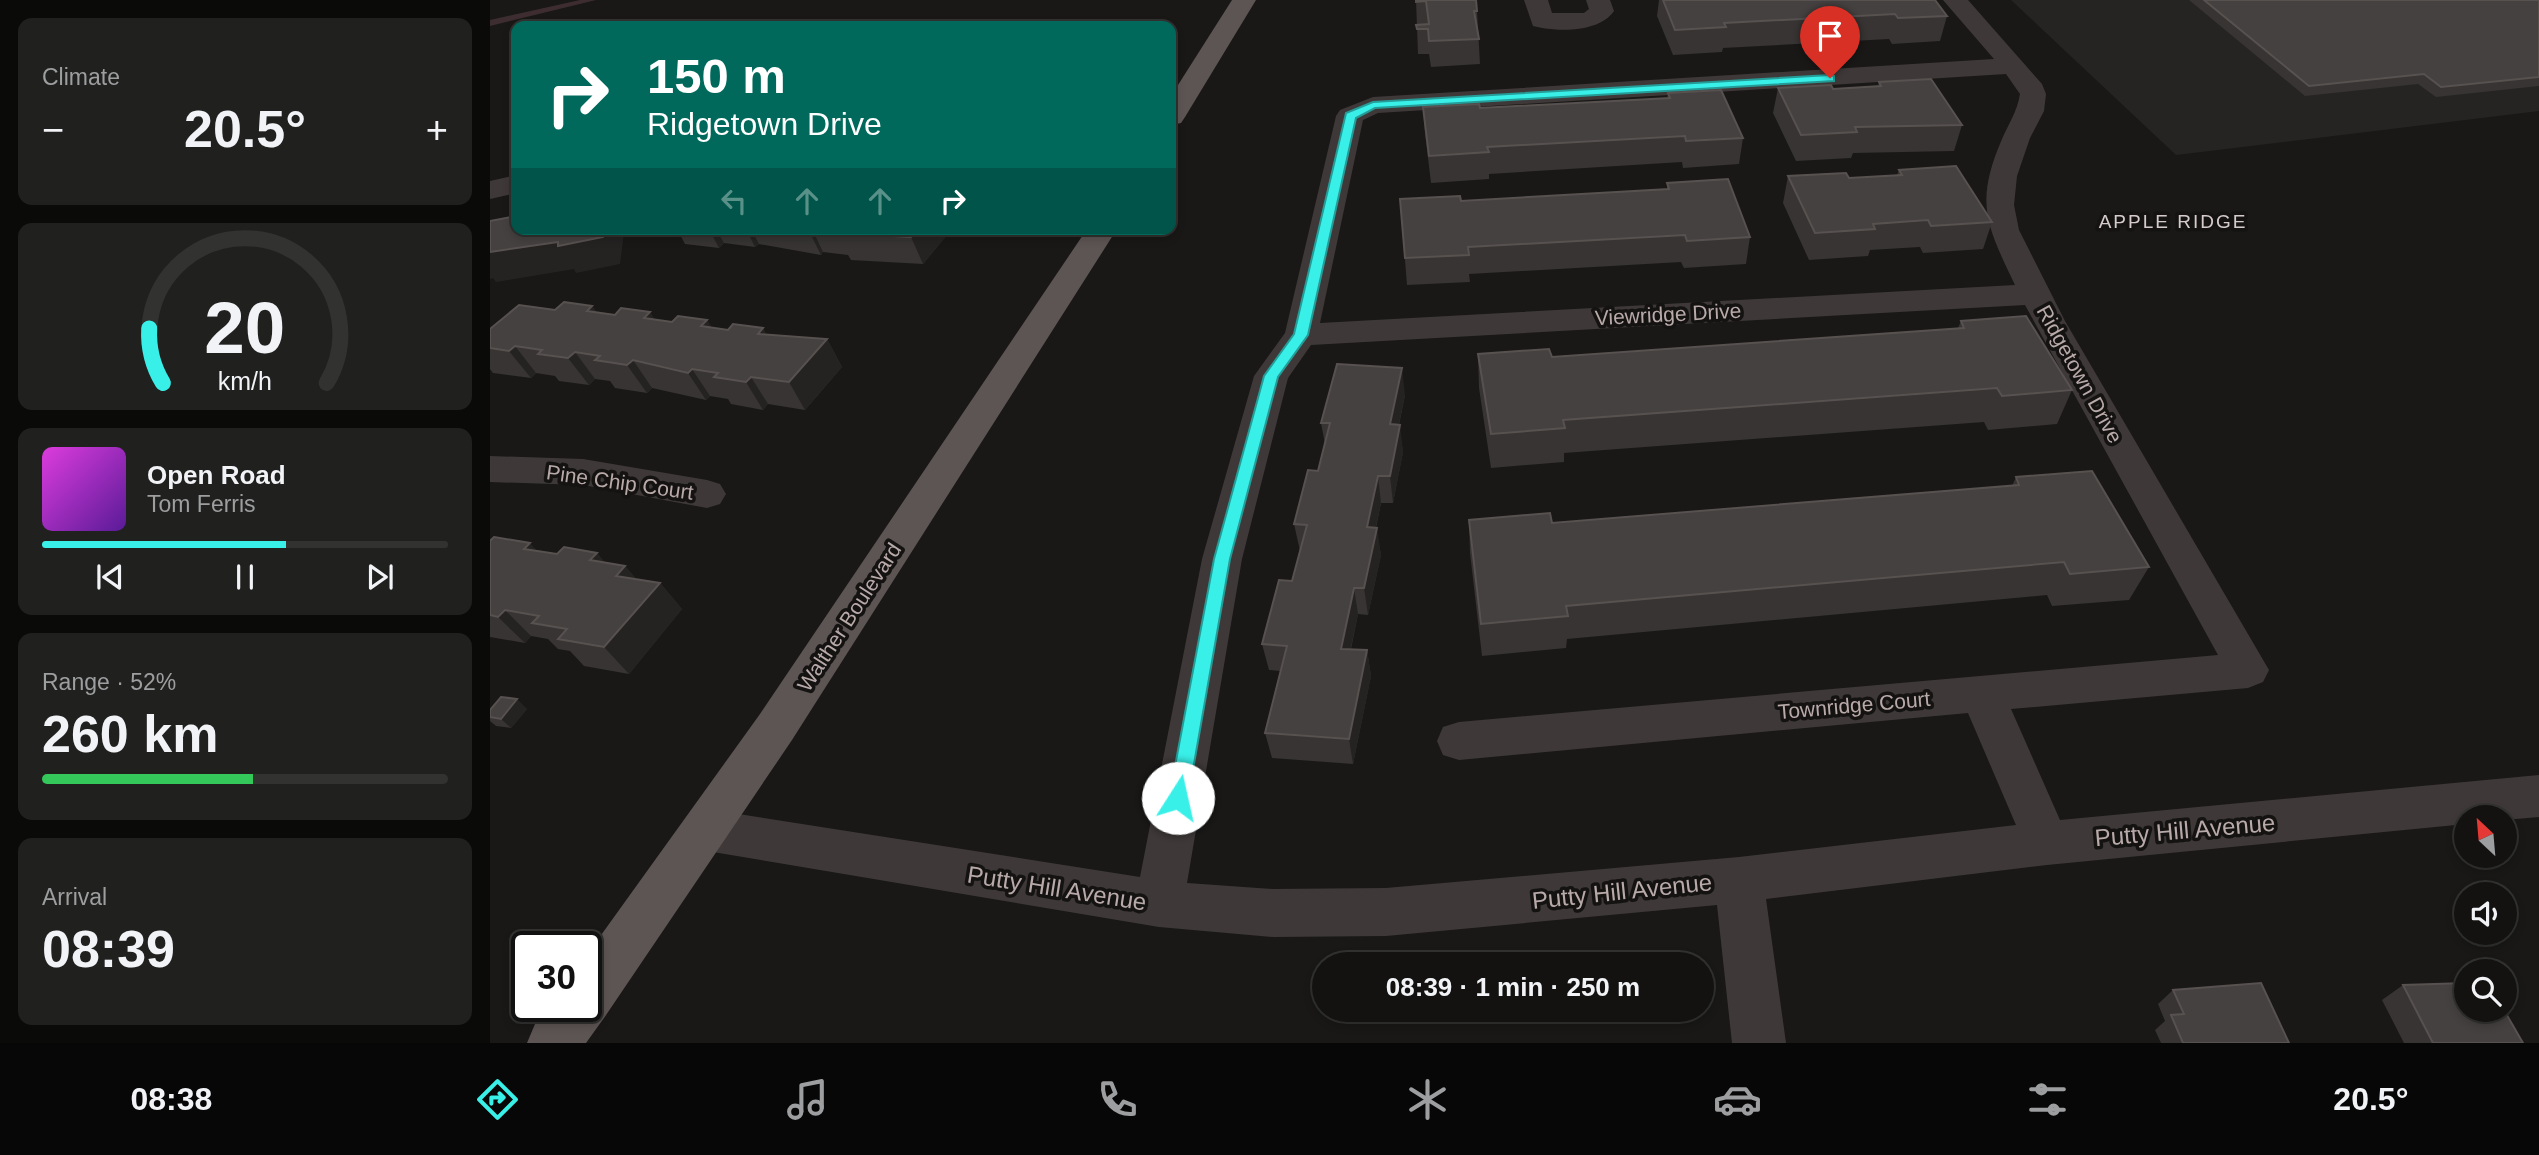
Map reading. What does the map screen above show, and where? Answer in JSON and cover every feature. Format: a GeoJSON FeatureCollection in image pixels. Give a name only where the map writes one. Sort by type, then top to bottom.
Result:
{"type":"FeatureCollection","features":[{"type":"Feature","properties":{"kind":"main road"},"geometry":{"type":"LineString","coordinates":[[1176,109],[1244,0]]}},
{"type":"Feature","properties":{"kind":"main road","name":"Walther Boulevard"},"geometry":{"type":"LineString","coordinates":[[602,978],[707,830],[1098,235]]}},
{"type":"Feature","properties":{"kind":"main road"},"geometry":{"type":"LineString","coordinates":[[554,1043],[569,1022]]}},
{"type":"Feature","properties":{"kind":"street"},"geometry":{"type":"LineString","coordinates":[[1536,0],[1542,21],[1590,20],[1602,11],[1598,0]]}},
{"type":"Feature","properties":{"kind":"street","name":"Ridgetown Drive"},"geometry":{"type":"LineString","coordinates":[[1955,0],[2029,84],[2033,94],[2031,111],[2016,138],[2003,176],[1999,205],[2004,230],[2035,293],[2248,670]]}},
{"type":"Feature","properties":{"kind":"street"},"geometry":{"type":"LineString","coordinates":[[1159,904],[1222,559],[1271,376],[1301,335],[1350,116],[1373,105],[1699,88],[2013,66]]}},
{"type":"Feature","properties":{"kind":"street"},"geometry":{"type":"LineString","coordinates":[[490,190],[511,185]]}},
{"type":"Feature","properties":{"kind":"street","name":"Viewridge Drive"},"geometry":{"type":"LineString","coordinates":[[1301,335],[2035,293]]}},
{"type":"Feature","properties":{"kind":"street","name":"Pine Chip Court"},"geometry":{"type":"LineString","coordinates":[[490,469],[583,472],[707,494]]}},
{"type":"Feature","properties":{"kind":"street","name":"Townridge Court"},"geometry":{"type":"LineString","coordinates":[[1460,741],[2248,670]]}},
{"type":"Feature","properties":{"kind":"street"},"geometry":{"type":"LineString","coordinates":[[1982,694],[2047,843]]}},
{"type":"Feature","properties":{"kind":"street","name":"Putty Hill Avenue"},"geometry":{"type":"LineString","coordinates":[[707,830],[1159,904],[1273,913],[1386,912],[1739,880],[2047,843],[2539,796]]}},
{"type":"Feature","properties":{"kind":"street"},"geometry":{"type":"LineString","coordinates":[[1739,880],[1759,1043]]}},
{"type":"Feature","properties":{"kind":"shaded area"},"geometry":{"type":"Polygon","coordinates":[[[2011,0],[2539,0],[2539,111],[2176,155],[2011,0]]]}},
{"type":"Feature","properties":{"kind":"building"},"geometry":{"type":"Polygon","coordinates":[[[1416,0],[1476,0],[1477,11],[1474,11],[1479,39],[1429,41],[1428,29],[1417,29],[1416,25],[1429,24],[1426,1],[1416,0]]]}},
{"type":"Feature","properties":{"kind":"building"},"geometry":{"type":"Polygon","coordinates":[[[1663,0],[1935,0],[1947,16],[1898,18],[1895,14],[1724,23],[1726,27],[1675,30],[1663,0]]]}},
{"type":"Feature","properties":{"kind":"building"},"geometry":{"type":"Polygon","coordinates":[[[2204,0],[2539,0],[2539,77],[2441,87],[2424,74],[2309,86],[2204,0]]]}},
{"type":"Feature","properties":{"kind":"building"},"geometry":{"type":"Polygon","coordinates":[[[1931,79],[1962,125],[1855,127],[1857,132],[1801,135],[1778,88],[1831,85],[1833,89],[1881,86],[1879,82],[1931,79]]]}},
{"type":"Feature","properties":{"kind":"building"},"geometry":{"type":"Polygon","coordinates":[[[1721,90],[1743,138],[1686,141],[1685,136],[1487,147],[1489,152],[1429,156],[1423,107],[1479,104],[1480,108],[1670,98],[1668,93],[1721,90]]]}},
{"type":"Feature","properties":{"kind":"building"},"geometry":{"type":"Polygon","coordinates":[[[1956,166],[1992,222],[1931,226],[1928,220],[1873,224],[1875,229],[1815,233],[1788,176],[1846,173],[1849,178],[1902,175],[1899,170],[1956,166]]]}},
{"type":"Feature","properties":{"kind":"building"},"geometry":{"type":"Polygon","coordinates":[[[1728,179],[1750,237],[1687,241],[1685,235],[1468,247],[1469,255],[1405,258],[1400,199],[1460,196],[1461,201],[1669,189],[1667,183],[1728,179]]]}},
{"type":"Feature","properties":{"kind":"building"},"geometry":{"type":"Polygon","coordinates":[[[511,217],[511,235],[603,237],[558,246],[558,242],[490,252],[490,221],[511,217]]]}},
{"type":"Feature","properties":{"kind":"building"},"geometry":{"type":"Polygon","coordinates":[[[874,235],[913,235],[911,237],[874,235]]]}},
{"type":"Feature","properties":{"kind":"building"},"geometry":{"type":"Polygon","coordinates":[[[564,302],[592,306],[587,311],[615,315],[621,308],[650,312],[644,318],[672,322],[678,316],[707,320],[701,326],[728,330],[733,324],[763,328],[758,334],[827,339],[789,382],[751,377],[746,382],[714,377],[718,373],[692,369],[688,373],[633,360],[627,365],[595,360],[600,356],[575,352],[568,358],[538,354],[542,350],[515,346],[509,351],[490,348],[490,329],[519,305],[555,310],[564,302]]]}},
{"type":"Feature","properties":{"kind":"building"},"geometry":{"type":"Polygon","coordinates":[[[2026,316],[2072,390],[2002,396],[1997,388],[1563,420],[1565,428],[1491,434],[1478,354],[1549,349],[1552,357],[1964,328],[1961,321],[2026,316]]]}},
{"type":"Feature","properties":{"kind":"building"},"geometry":{"type":"Polygon","coordinates":[[[1337,364],[1402,368],[1390,424],[1400,425],[1390,476],[1378,476],[1367,527],[1377,528],[1364,588],[1354,588],[1341,649],[1367,650],[1349,739],[1265,733],[1287,646],[1262,644],[1279,580],[1292,581],[1307,525],[1294,524],[1308,470],[1318,471],[1330,423],[1321,423],[1337,364]]]}},
{"type":"Feature","properties":{"kind":"building"},"geometry":{"type":"Polygon","coordinates":[[[2092,471],[2149,567],[2070,574],[2064,562],[1566,606],[1568,616],[1481,624],[1469,520],[1550,513],[1552,523],[2019,485],[2016,477],[2092,471]]]}},
{"type":"Feature","properties":{"kind":"building"},"geometry":{"type":"Polygon","coordinates":[[[494,537],[530,543],[524,549],[557,554],[564,547],[597,553],[590,560],[625,566],[616,576],[660,583],[604,647],[558,639],[567,629],[532,623],[539,616],[505,610],[498,617],[490,615],[490,541],[494,537]]]}},
{"type":"Feature","properties":{"kind":"building"},"geometry":{"type":"Polygon","coordinates":[[[501,697],[517,699],[501,719],[490,717],[490,710],[501,697]]]}},
{"type":"Feature","properties":{"kind":"building"},"geometry":{"type":"Polygon","coordinates":[[[2261,983],[2289,1043],[2183,1043],[2171,1015],[2184,1014],[2173,990],[2261,983]]]}},
{"type":"Feature","properties":{"kind":"building"},"geometry":{"type":"Polygon","coordinates":[[[2454,983],[2454,1022],[2511,1022],[2523,1043],[2433,1043],[2403,985],[2454,983]]]}},
{"type":"Feature","properties":{"kind":"waterway"},"geometry":{"type":"LineString","coordinates":[[490,23],[592,0]]}},
{"type":"Feature","properties":{"kind":"district","name":"APPLE RIDGE"},"geometry":{"type":"Point","coordinates":[2173,221]}},
{"type":"Feature","properties":{"kind":"route"},"geometry":{"type":"LineString","coordinates":[[1178,798],[1222,559],[1271,376],[1301,335],[1350,116],[1373,105],[1699,88],[1830,78]]}}]}
